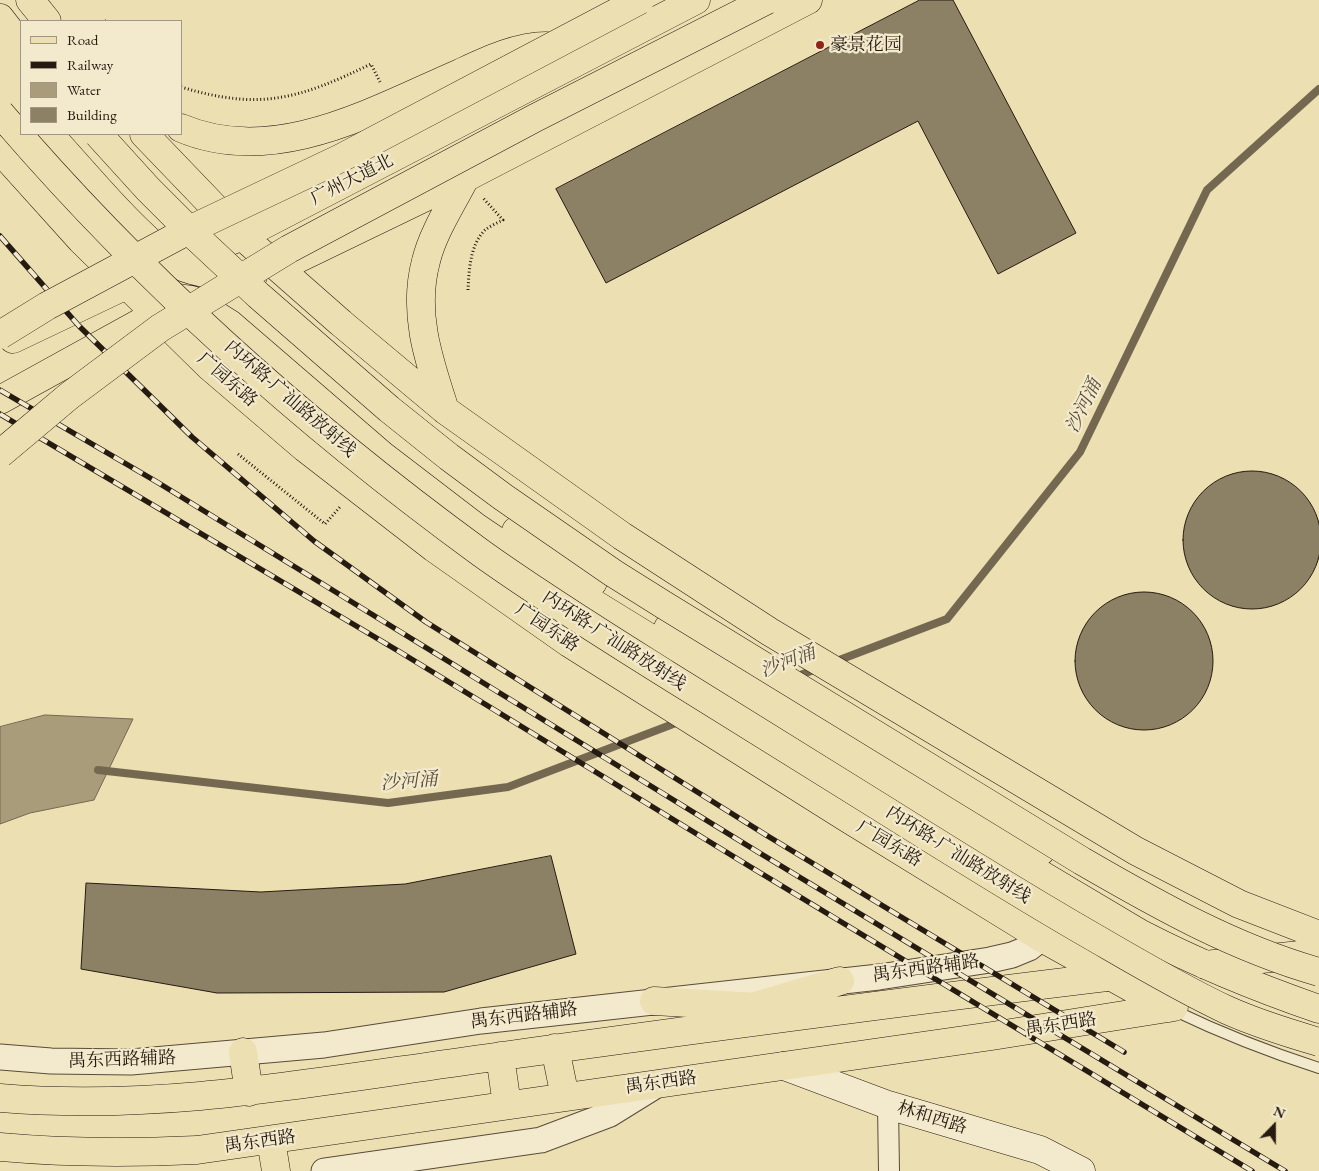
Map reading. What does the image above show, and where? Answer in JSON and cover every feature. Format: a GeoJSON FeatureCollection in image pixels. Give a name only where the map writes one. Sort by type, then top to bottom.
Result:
{"type":"FeatureCollection","features":[{"type":"Feature","properties":{"kind":"main road"},"geometry":{"type":"LineString","coordinates":[[30,0],[46,20]]}},
{"type":"Feature","properties":{"kind":"main road","name":"广州大道北"},"geometry":{"type":"LineString","coordinates":[[0,335],[55,301],[163,244],[341,158],[640,0]]}},
{"type":"Feature","properties":{"kind":"main road","name":"广州大道北"},"geometry":{"type":"LineString","coordinates":[[0,345],[242,236],[696,0]]}},
{"type":"Feature","properties":{"kind":"main road","name":"广州大道北"},"geometry":{"type":"LineString","coordinates":[[0,454],[76,390],[160,328],[289,249],[535,118],[767,0]]}},
{"type":"Feature","properties":{"kind":"main road"},"geometry":{"type":"LineString","coordinates":[[0,400],[156,314],[217,290],[266,266],[465,178],[808,0]]}},
{"type":"Feature","properties":{"kind":"main road"},"geometry":{"type":"LineString","coordinates":[[0,18],[20,44]]}},
{"type":"Feature","properties":{"kind":"main road"},"geometry":{"type":"LineString","coordinates":[[182,128],[199,135],[228,141],[304,135],[345,122],[503,55],[538,46],[608,46]]}},
{"type":"Feature","properties":{"kind":"main road"},"geometry":{"type":"LineString","coordinates":[[0,52],[20,76]]}},
{"type":"Feature","properties":{"kind":"main road"},"geometry":{"type":"LineString","coordinates":[[0,77],[20,101]]}},
{"type":"Feature","properties":{"kind":"main road","name":"内环路-广汕路放射线"},"geometry":{"type":"LineString","coordinates":[[0,113],[107,232],[254,370],[376,472],[483,555],[606,637],[1059,917],[1179,986],[1228,1010],[1284,1032],[1319,1042]]}},
{"type":"Feature","properties":{"kind":"main road"},"geometry":{"type":"LineString","coordinates":[[50,135],[132,224],[177,264],[203,273],[227,276],[266,266]]}},
{"type":"Feature","properties":{"kind":"main road"},"geometry":{"type":"LineString","coordinates":[[70,135],[165,234],[205,252],[266,266]]}},
{"type":"Feature","properties":{"kind":"main road"},"geometry":{"type":"LineString","coordinates":[[99,135],[148,189],[197,238],[258,295],[353,378],[449,457],[562,538],[664,605],[1149,900],[1199,926],[1250,949],[1319,972]]}},
{"type":"Feature","properties":{"kind":"main road"},"geometry":{"type":"LineString","coordinates":[[145,135],[242,236],[266,266],[341,323],[445,410],[622,536],[770,632],[1136,851],[1239,904],[1319,935]]}},
{"type":"Feature","properties":{"kind":"main road","name":"广园东路"},"geometry":{"type":"LineString","coordinates":[[0,150],[81,240],[133,286],[156,314],[209,366],[305,448],[374,503],[501,597],[569,643],[871,833],[1042,938],[1168,1008]]}},
{"type":"Feature","properties":{"kind":"main road"},"geometry":{"type":"LineString","coordinates":[[445,410],[427,355],[422,328],[420,298],[426,260],[437,233],[465,178]]}},
{"type":"Feature","properties":{"kind":"main road"},"geometry":{"type":"LineString","coordinates":[[133,286],[167,278],[189,281],[217,290],[326,388],[375,428],[465,496],[738,682]]}},
{"type":"Feature","properties":{"kind":"main road"},"geometry":{"type":"LineString","coordinates":[[133,286],[192,300],[230,324],[382,455],[476,526],[544,573],[738,682],[900,780],[1141,934],[1203,965]]}},
{"type":"Feature","properties":{"kind":"main road"},"geometry":{"type":"LineString","coordinates":[[900,780],[1068,867],[1234,968],[1319,1009]]}},
{"type":"Feature","properties":{"kind":"main road"},"geometry":{"type":"LineString","coordinates":[[1168,1008],[1210,996],[1221,987],[1234,968],[1245,926],[1239,904]]}},
{"type":"Feature","properties":{"kind":"main road"},"geometry":{"type":"LineString","coordinates":[[0,1098],[42,1102],[122,1102],[185,1099],[249,1092],[555,1048],[1110,976],[1203,965],[1234,968],[1319,952]]}},
{"type":"Feature","properties":{"kind":"main road"},"geometry":{"type":"LineString","coordinates":[[656,1035],[840,981]]}},
{"type":"Feature","properties":{"kind":"main road"},"geometry":{"type":"LineString","coordinates":[[654,1001],[843,1011]]}},
{"type":"Feature","properties":{"kind":"main road","name":"禺东西路"},"geometry":{"type":"LineString","coordinates":[[0,1147],[30,1150],[144,1152],[198,1150],[992,1036],[1208,1003],[1249,1001],[1319,1013]]}},
{"type":"Feature","properties":{"kind":"main road"},"geometry":{"type":"LineString","coordinates":[[555,1048],[565,1097]]}},
{"type":"Feature","properties":{"kind":"main road"},"geometry":{"type":"LineString","coordinates":[[243,1052],[249,1092]]}},
{"type":"Feature","properties":{"kind":"main road"},"geometry":{"type":"LineString","coordinates":[[500,1056],[508,1105]]}},
{"type":"Feature","properties":{"kind":"main road","name":"林和西路"},"geometry":{"type":"LineString","coordinates":[[784,1066],[888,1105],[1040,1150],[1080,1171]]}},
{"type":"Feature","properties":{"kind":"main road"},"geometry":{"type":"LineString","coordinates":[[271,1140],[276,1171]]}},
{"type":"Feature","properties":{"kind":"street"},"geometry":{"type":"LineString","coordinates":[[608,46],[634,0]]}},
{"type":"Feature","properties":{"kind":"street","name":"禺东西路辅路"},"geometry":{"type":"LineString","coordinates":[[0,1057],[51,1062],[131,1062],[324,1045],[481,1021],[840,981],[990,960],[1012,955],[1029,948],[1042,938]]}},
{"type":"Feature","properties":{"kind":"street"},"geometry":{"type":"LineString","coordinates":[[324,1171],[541,1140],[610,1114],[660,1083]]}},
{"type":"Feature","properties":{"kind":"street"},"geometry":{"type":"LineString","coordinates":[[888,1105],[889,1171]]}},
{"type":"Feature","properties":{"kind":"lane"},"geometry":{"type":"LineString","coordinates":[[1168,1008],[1217,1031],[1270,1052],[1319,1068]]}},
{"type":"Feature","properties":{"kind":"path"},"geometry":{"type":"LineString","coordinates":[[182,87],[203,94],[232,98],[259,101],[282,99],[318,88],[370,64]]}},
{"type":"Feature","properties":{"kind":"path"},"geometry":{"type":"LineString","coordinates":[[468,290],[472,256],[479,238],[487,229],[503,220]]}},
{"type":"Feature","properties":{"kind":"path"},"geometry":{"type":"LineString","coordinates":[[238,454],[325,524]]}},
{"type":"Feature","properties":{"kind":"water"},"geometry":{"type":"Polygon","coordinates":[[[45,715],[133,719],[94,800],[30,813],[0,824],[0,727],[45,715]]]}},
{"type":"Feature","properties":{"kind":"building"},"geometry":{"type":"Polygon","coordinates":[[[920,0],[953,0],[1076,233],[998,274],[918,121],[606,283],[556,189],[920,0]]]}},
{"type":"Feature","properties":{"kind":"building"},"geometry":{"type":"Polygon","coordinates":[[[1252,471],[1278,476],[1290,482],[1301,491],[1310,502],[1320,527],[1320,553],[1316,566],[1310,578],[1301,589],[1290,598],[1278,604],[1252,609],[1226,604],[1214,598],[1203,589],[1194,578],[1188,566],[1183,540],[1188,514],[1194,502],[1203,491],[1214,482],[1226,476],[1252,471]]]}},
{"type":"Feature","properties":{"kind":"building"},"geometry":{"type":"Polygon","coordinates":[[[1144,592],[1158,593],[1171,597],[1183,603],[1193,612],[1202,622],[1208,634],[1212,647],[1212,675],[1208,688],[1202,700],[1193,710],[1183,719],[1171,725],[1158,729],[1144,730],[1130,729],[1117,725],[1105,719],[1095,710],[1086,700],[1080,688],[1076,675],[1075,661],[1076,647],[1080,634],[1086,622],[1095,612],[1105,603],[1117,597],[1130,593],[1144,592]]]}},
{"type":"Feature","properties":{"kind":"building"},"geometry":{"type":"Polygon","coordinates":[[[551,856],[576,954],[444,992],[217,993],[81,969],[86,883],[261,892],[405,884],[551,856]]]}},
{"type":"Feature","properties":{"kind":"waterway","name":"沙河涌"},"geometry":{"type":"LineString","coordinates":[[834,662],[947,619],[1080,452],[1207,190],[1319,89]]}},
{"type":"Feature","properties":{"kind":"waterway","name":"沙河涌"},"geometry":{"type":"LineString","coordinates":[[795,677],[819,668]]}},
{"type":"Feature","properties":{"kind":"waterway","name":"沙河涌"},"geometry":{"type":"LineString","coordinates":[[98,770],[388,803],[508,787],[681,721]]}},
{"type":"Feature","properties":{"kind":"railway"},"geometry":{"type":"LineString","coordinates":[[0,236],[79,326],[192,437],[314,541],[426,622],[766,835],[1124,1052]]}},
{"type":"Feature","properties":{"kind":"railway"},"geometry":{"type":"LineString","coordinates":[[0,390],[157,482],[758,852],[1285,1171]]}},
{"type":"Feature","properties":{"kind":"railway"},"geometry":{"type":"LineString","coordinates":[[0,414],[400,652],[1252,1171]]}},
{"type":"Feature","properties":{"kind":"place","name":"豪景花园"},"geometry":{"type":"Point","coordinates":[820,45]}}]}
